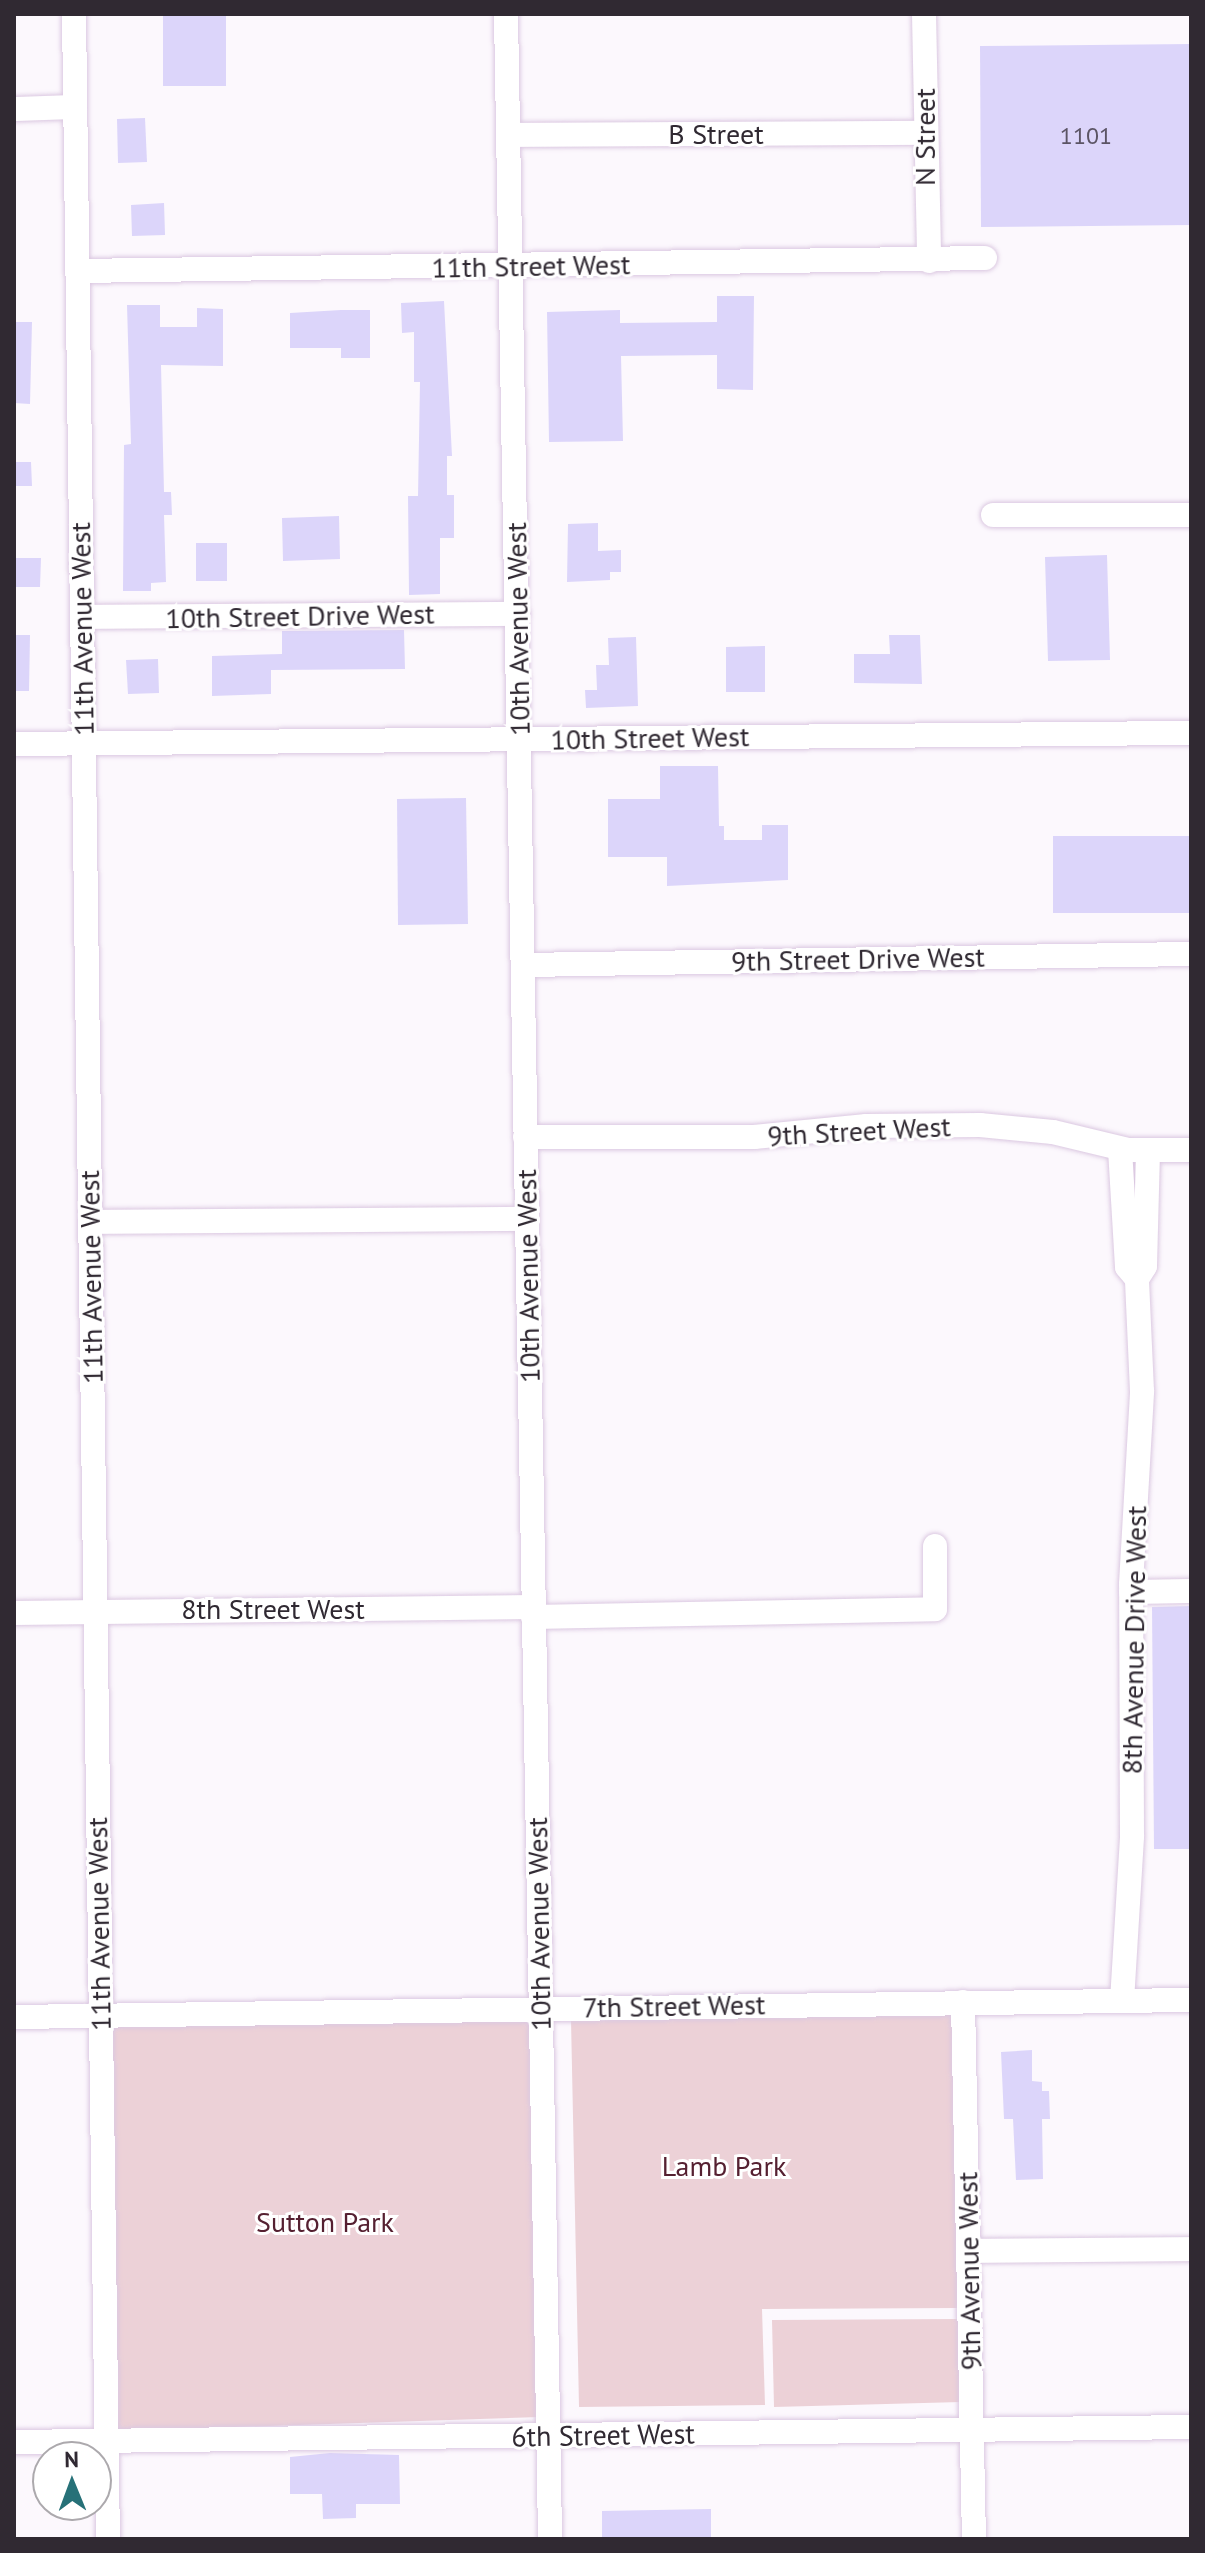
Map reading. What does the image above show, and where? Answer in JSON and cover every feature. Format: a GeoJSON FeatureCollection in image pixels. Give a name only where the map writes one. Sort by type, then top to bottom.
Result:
{"type":"FeatureCollection","features":[{"type":"Feature","properties":{"kind":"street","name":"11th Avenue West"},"geometry":{"type":"LineString","coordinates":[[74,14],[106,2441]]}},
{"type":"Feature","properties":{"kind":"street","name":"10th Avenue West"},"geometry":{"type":"LineString","coordinates":[[506,14],[525,965],[525,1137],[550,2539]]}},
{"type":"Feature","properties":{"kind":"street","name":"N Street"},"geometry":{"type":"LineString","coordinates":[[924,14],[924,133],[929,261]]}},
{"type":"Feature","properties":{"kind":"street"},"geometry":{"type":"LineString","coordinates":[[14,109],[75,107]]}},
{"type":"Feature","properties":{"kind":"street","name":"B Street"},"geometry":{"type":"LineString","coordinates":[[508,135],[924,133]]}},
{"type":"Feature","properties":{"kind":"street","name":"11th Street West"},"geometry":{"type":"LineString","coordinates":[[77,271],[985,258]]}},
{"type":"Feature","properties":{"kind":"street"},"geometry":{"type":"LineString","coordinates":[[993,515],[1191,515]]}},
{"type":"Feature","properties":{"kind":"street","name":"10th Street Drive West"},"geometry":{"type":"LineString","coordinates":[[82,617],[518,614]]}},
{"type":"Feature","properties":{"kind":"street","name":"10th Street West"},"geometry":{"type":"LineString","coordinates":[[14,744],[1191,733]]}},
{"type":"Feature","properties":{"kind":"street","name":"9th Street Drive West"},"geometry":{"type":"LineString","coordinates":[[525,965],[1191,954]]}},
{"type":"Feature","properties":{"kind":"street","name":"9th Street West"},"geometry":{"type":"LineString","coordinates":[[525,1137],[754,1137],[866,1126],[980,1125],[1053,1132],[1120,1149],[1191,1150]]}},
{"type":"Feature","properties":{"kind":"street","name":"8th Avenue Drive West"},"geometry":{"type":"LineString","coordinates":[[1120,1149],[1127,1267],[1137,1279]]}},
{"type":"Feature","properties":{"kind":"street","name":"8th Avenue Drive West"},"geometry":{"type":"LineString","coordinates":[[1122,2001],[1132,1836],[1131,1592],[1142,1391],[1137,1279],[1145,1266],[1148,1151]]}},
{"type":"Feature","properties":{"kind":"street"},"geometry":{"type":"LineString","coordinates":[[90,1222],[527,1219]]}},
{"type":"Feature","properties":{"kind":"street","name":"8th Street West"},"geometry":{"type":"LineString","coordinates":[[14,1613],[94,1610],[533,1612],[935,1609],[935,1546]]}},
{"type":"Feature","properties":{"kind":"street"},"geometry":{"type":"LineString","coordinates":[[1131,1592],[1191,1591]]}},
{"type":"Feature","properties":{"kind":"street","name":"7th Street West"},"geometry":{"type":"LineString","coordinates":[[14,2017],[1191,2000]]}},
{"type":"Feature","properties":{"kind":"street","name":"9th Avenue West"},"geometry":{"type":"LineString","coordinates":[[963,2002],[974,2539]]}},
{"type":"Feature","properties":{"kind":"street"},"geometry":{"type":"LineString","coordinates":[[969,2251],[1191,2249]]}},
{"type":"Feature","properties":{"kind":"street","name":"6th Street West"},"geometry":{"type":"LineString","coordinates":[[106,2441],[1191,2427]]}},
{"type":"Feature","properties":{"kind":"green space","name":"Lamb Park"},"geometry":{"type":"Polygon","coordinates":[[[957,2010],[959,2308],[762,2309],[765,2405],[579,2407],[571,2020],[957,2010]]]}},
{"type":"Feature","properties":{"kind":"green space","name":"Sutton Park"},"geometry":{"type":"Polygon","coordinates":[[[534,2016],[540,2417],[115,2431],[108,2023],[534,2016]]]}},
{"type":"Feature","properties":{"kind":"green space"},"geometry":{"type":"Polygon","coordinates":[[[959,2319],[961,2402],[774,2407],[772,2320],[959,2319]]]}},
{"type":"Feature","properties":{"kind":"building"},"geometry":{"type":"Polygon","coordinates":[[[163,14],[226,14],[226,86],[163,86],[163,14]]]}},
{"type":"Feature","properties":{"kind":"building"},"geometry":{"type":"Polygon","coordinates":[[[1191,44],[1191,225],[981,227],[980,46],[1191,44]]]}},
{"type":"Feature","properties":{"kind":"building"},"geometry":{"type":"Polygon","coordinates":[[[145,118],[147,162],[118,163],[117,119],[145,118]]]}},
{"type":"Feature","properties":{"kind":"building"},"geometry":{"type":"Polygon","coordinates":[[[164,203],[165,235],[132,236],[131,205],[164,203]]]}},
{"type":"Feature","properties":{"kind":"building"},"geometry":{"type":"Polygon","coordinates":[[[717,296],[754,296],[753,390],[717,389],[717,355],[621,356],[623,441],[549,442],[547,312],[620,310],[620,323],[717,322],[717,296]]]}},
{"type":"Feature","properties":{"kind":"building"},"geometry":{"type":"Polygon","coordinates":[[[444,301],[452,456],[447,456],[447,495],[454,495],[454,538],[440,538],[440,594],[409,595],[408,496],[418,496],[420,382],[414,382],[414,332],[402,333],[401,303],[444,301]]]}},
{"type":"Feature","properties":{"kind":"building"},"geometry":{"type":"Polygon","coordinates":[[[127,305],[160,305],[160,327],[197,327],[197,308],[223,309],[223,366],[161,365],[164,492],[171,492],[172,515],[164,515],[166,582],[151,583],[151,591],[123,591],[124,445],[131,444],[127,305]]]}},
{"type":"Feature","properties":{"kind":"building"},"geometry":{"type":"Polygon","coordinates":[[[370,310],[370,358],[341,358],[341,348],[290,348],[290,313],[370,310]]]}},
{"type":"Feature","properties":{"kind":"building"},"geometry":{"type":"Polygon","coordinates":[[[14,322],[32,322],[30,404],[14,403],[14,322]]]}},
{"type":"Feature","properties":{"kind":"building"},"geometry":{"type":"Polygon","coordinates":[[[14,462],[31,462],[32,486],[14,486],[14,462]]]}},
{"type":"Feature","properties":{"kind":"building"},"geometry":{"type":"Polygon","coordinates":[[[339,516],[340,559],[283,561],[282,518],[339,516]]]}},
{"type":"Feature","properties":{"kind":"building"},"geometry":{"type":"Polygon","coordinates":[[[598,523],[598,551],[621,550],[621,572],[610,572],[610,580],[567,582],[568,524],[598,523]]]}},
{"type":"Feature","properties":{"kind":"building"},"geometry":{"type":"Polygon","coordinates":[[[196,543],[227,543],[227,581],[196,581],[196,543]]]}},
{"type":"Feature","properties":{"kind":"building"},"geometry":{"type":"Polygon","coordinates":[[[1107,555],[1110,660],[1048,661],[1045,557],[1107,555]]]}},
{"type":"Feature","properties":{"kind":"building"},"geometry":{"type":"Polygon","coordinates":[[[14,558],[41,558],[40,587],[14,587],[14,558]]]}},
{"type":"Feature","properties":{"kind":"building"},"geometry":{"type":"Polygon","coordinates":[[[404,630],[405,669],[271,670],[271,694],[212,696],[212,656],[282,654],[282,631],[404,630]]]}},
{"type":"Feature","properties":{"kind":"building"},"geometry":{"type":"Polygon","coordinates":[[[14,635],[30,635],[29,691],[14,691],[14,635]]]}},
{"type":"Feature","properties":{"kind":"building"},"geometry":{"type":"Polygon","coordinates":[[[889,635],[920,635],[922,684],[854,683],[854,654],[890,654],[889,635]]]}},
{"type":"Feature","properties":{"kind":"building"},"geometry":{"type":"Polygon","coordinates":[[[636,637],[638,706],[586,708],[585,690],[597,690],[596,665],[609,665],[608,638],[636,637]]]}},
{"type":"Feature","properties":{"kind":"building"},"geometry":{"type":"Polygon","coordinates":[[[765,646],[765,692],[726,692],[726,647],[765,646]]]}},
{"type":"Feature","properties":{"kind":"building"},"geometry":{"type":"Polygon","coordinates":[[[158,659],[159,693],[128,694],[126,660],[158,659]]]}},
{"type":"Feature","properties":{"kind":"building"},"geometry":{"type":"Polygon","coordinates":[[[660,766],[718,766],[719,826],[724,826],[724,840],[762,840],[762,825],[788,825],[788,880],[667,886],[667,857],[608,857],[608,799],[660,799],[660,766]]]}},
{"type":"Feature","properties":{"kind":"building"},"geometry":{"type":"Polygon","coordinates":[[[466,798],[468,924],[398,925],[397,799],[466,798]]]}},
{"type":"Feature","properties":{"kind":"building"},"geometry":{"type":"Polygon","coordinates":[[[1053,836],[1191,836],[1191,913],[1053,913],[1053,836]]]}},
{"type":"Feature","properties":{"kind":"building"},"geometry":{"type":"Polygon","coordinates":[[[1191,1606],[1191,1849],[1154,1849],[1152,1607],[1191,1606]]]}},
{"type":"Feature","properties":{"kind":"building"},"geometry":{"type":"Polygon","coordinates":[[[1032,2050],[1032,2081],[1042,2082],[1042,2091],[1049,2091],[1050,2119],[1042,2119],[1043,2179],[1016,2180],[1013,2119],[1004,2119],[1001,2052],[1032,2050]]]}},
{"type":"Feature","properties":{"kind":"building"},"geometry":{"type":"Polygon","coordinates":[[[330,2453],[399,2455],[400,2504],[356,2504],[356,2518],[323,2519],[322,2494],[290,2494],[290,2457],[330,2453]]]}},
{"type":"Feature","properties":{"kind":"building"},"geometry":{"type":"Polygon","coordinates":[[[711,2509],[711,2539],[602,2539],[602,2511],[711,2509]]]}}]}
